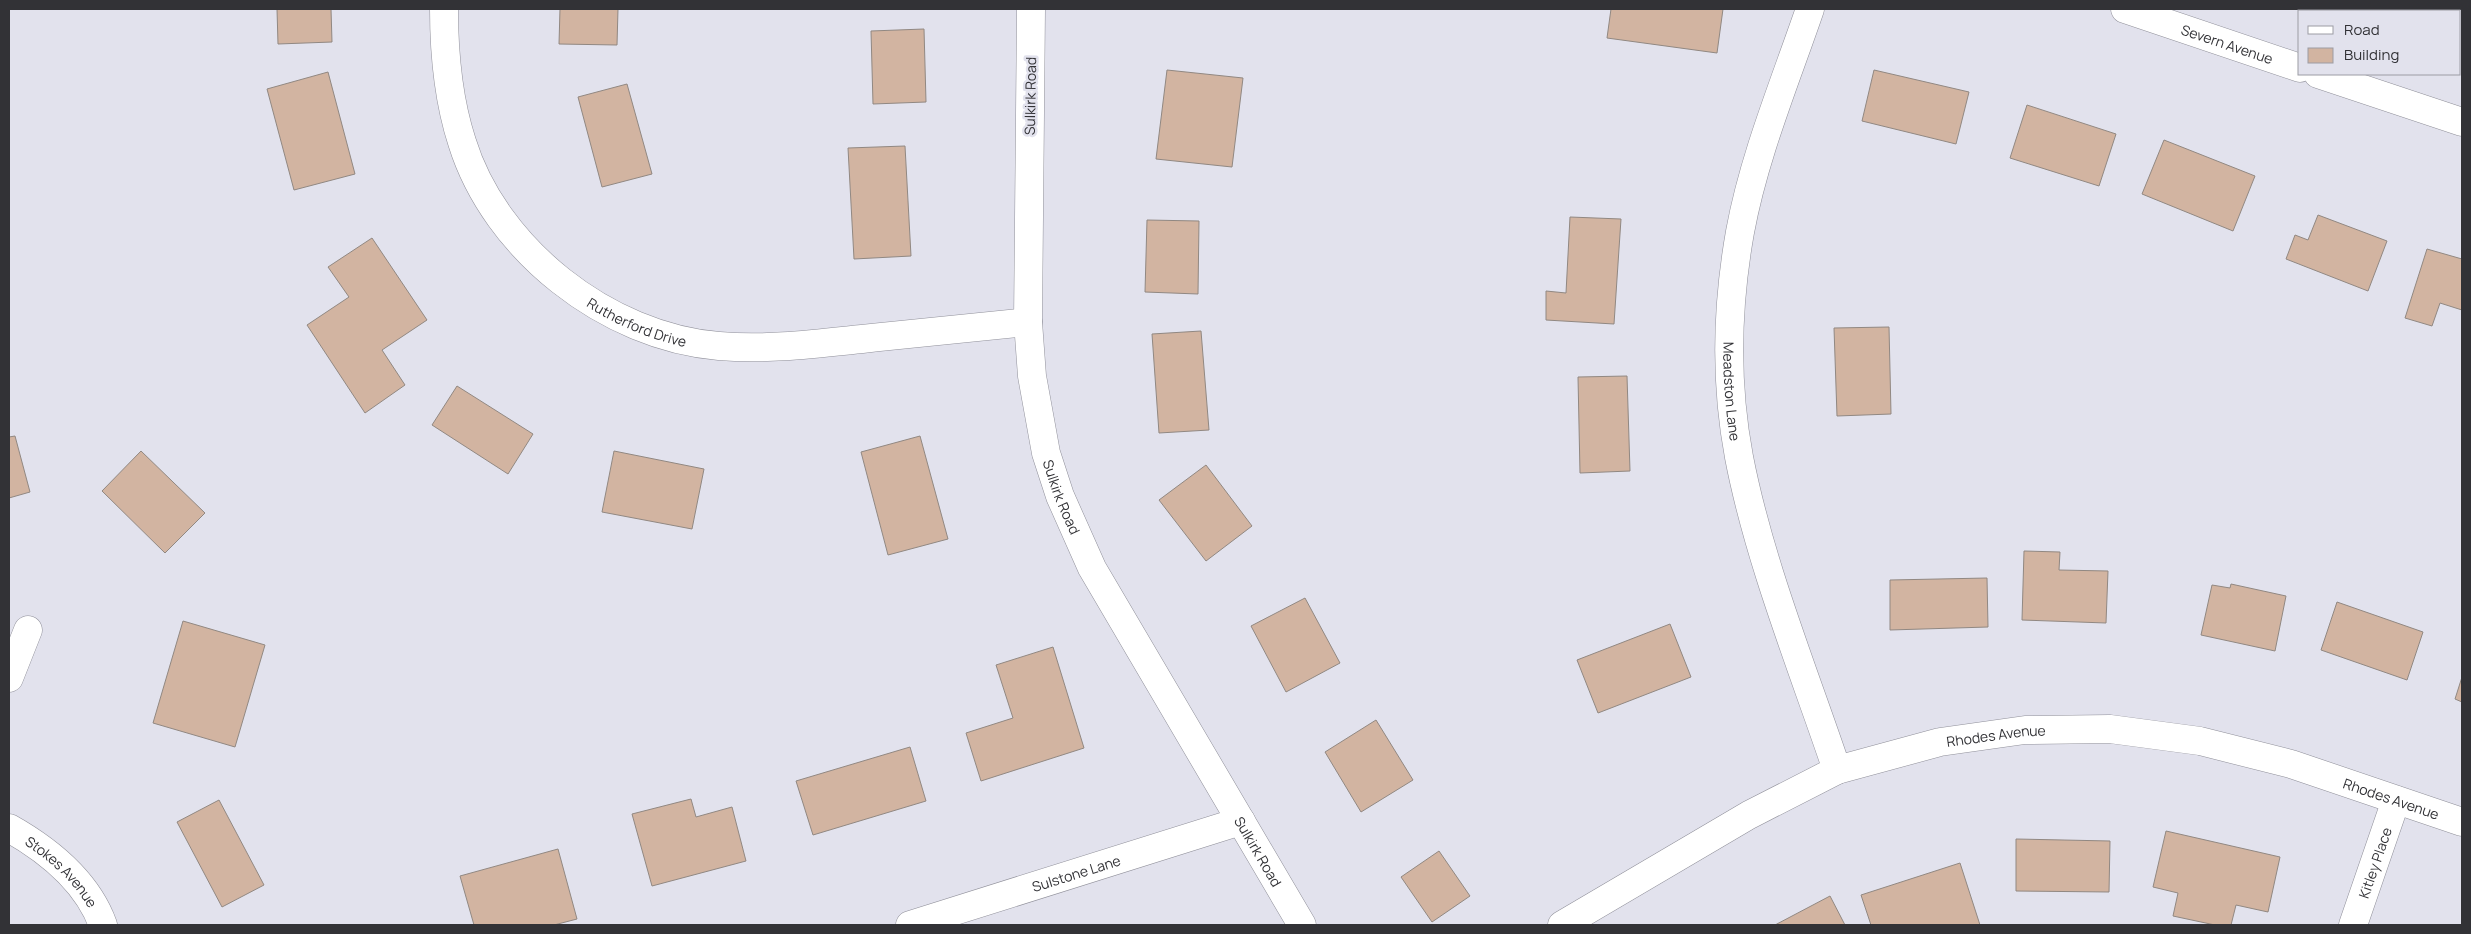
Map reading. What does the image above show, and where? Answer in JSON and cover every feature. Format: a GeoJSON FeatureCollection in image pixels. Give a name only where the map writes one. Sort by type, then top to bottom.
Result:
{"type":"FeatureCollection","features":[{"type":"Feature","properties":{"kind":"street","name":"Rutherford Drive"},"geometry":{"type":"LineString","coordinates":[[444,9],[448,86],[462,143],[481,187],[511,233],[529,253],[570,289],[594,304],[636,325],[690,342],[718,346],[774,348],[1028,322]]}},
{"type":"Feature","properties":{"kind":"street","name":"Sulkirk Road"},"geometry":{"type":"LineString","coordinates":[[1031,9],[1028,322],[1032,376],[1046,453],[1060,496],[1092,568],[1302,925]]}},
{"type":"Feature","properties":{"kind":"street","name":"Meadston Lane"},"geometry":{"type":"LineString","coordinates":[[1810,9],[1756,167],[1740,231],[1731,300],[1729,373],[1738,456],[1758,536],[1837,770]]}},
{"type":"Feature","properties":{"kind":"street","name":"Severn Avenue"},"geometry":{"type":"LineString","coordinates":[[2125,9],[2298,67]]}},
{"type":"Feature","properties":{"kind":"street"},"geometry":{"type":"LineString","coordinates":[[2321,75],[2462,122]]}},
{"type":"Feature","properties":{"kind":"street"},"geometry":{"type":"LineString","coordinates":[[9,678],[28,630]]}},
{"type":"Feature","properties":{"kind":"street","name":"Rhodes Avenue"},"geometry":{"type":"LineString","coordinates":[[1562,925],[1749,815],[1837,770],[1940,742],[2025,730],[2110,729],[2209,743],[2291,764],[2462,822]]}},
{"type":"Feature","properties":{"kind":"street","name":"Kitley Place"},"geometry":{"type":"LineString","coordinates":[[2353,925],[2396,800]]}},
{"type":"Feature","properties":{"kind":"street","name":"Sulstone Lane"},"geometry":{"type":"LineString","coordinates":[[910,925],[1241,821]]}},
{"type":"Feature","properties":{"kind":"street","name":"Stokes Avenue"},"geometry":{"type":"LineString","coordinates":[[9,828],[35,842],[72,876],[86,895],[102,925]]}},
{"type":"Feature","properties":{"kind":"building"},"geometry":{"type":"Polygon","coordinates":[[[277,9],[331,9],[332,42],[278,44],[277,9]]]}},
{"type":"Feature","properties":{"kind":"building"},"geometry":{"type":"Polygon","coordinates":[[[560,9],[618,9],[617,45],[559,44],[560,9]]]}},
{"type":"Feature","properties":{"kind":"building"},"geometry":{"type":"Polygon","coordinates":[[[1611,9],[1723,9],[1717,53],[1607,38],[1611,9]]]}},
{"type":"Feature","properties":{"kind":"building"},"geometry":{"type":"Polygon","coordinates":[[[924,29],[926,102],[873,104],[871,31],[924,29]]]}},
{"type":"Feature","properties":{"kind":"building"},"geometry":{"type":"Polygon","coordinates":[[[1167,70],[1243,78],[1232,167],[1156,159],[1167,70]]]}},
{"type":"Feature","properties":{"kind":"building"},"geometry":{"type":"Polygon","coordinates":[[[1874,70],[1969,92],[1956,144],[1862,121],[1874,70]]]}},
{"type":"Feature","properties":{"kind":"building"},"geometry":{"type":"Polygon","coordinates":[[[328,72],[355,174],[294,190],[267,89],[328,72]]]}},
{"type":"Feature","properties":{"kind":"building"},"geometry":{"type":"Polygon","coordinates":[[[627,84],[652,174],[602,187],[578,97],[627,84]]]}},
{"type":"Feature","properties":{"kind":"building"},"geometry":{"type":"Polygon","coordinates":[[[2027,105],[2116,134],[2099,186],[2010,158],[2027,105]]]}},
{"type":"Feature","properties":{"kind":"building"},"geometry":{"type":"Polygon","coordinates":[[[2164,140],[2255,176],[2233,231],[2142,194],[2164,140]]]}},
{"type":"Feature","properties":{"kind":"building"},"geometry":{"type":"Polygon","coordinates":[[[905,146],[911,256],[854,259],[848,148],[905,146]]]}},
{"type":"Feature","properties":{"kind":"building"},"geometry":{"type":"Polygon","coordinates":[[[2318,215],[2387,241],[2368,291],[2286,259],[2295,235],[2308,240],[2318,215]]]}},
{"type":"Feature","properties":{"kind":"building"},"geometry":{"type":"Polygon","coordinates":[[[1570,217],[1621,219],[1614,324],[1546,320],[1546,291],[1566,293],[1570,217]]]}},
{"type":"Feature","properties":{"kind":"building"},"geometry":{"type":"Polygon","coordinates":[[[1147,220],[1199,221],[1198,294],[1145,292],[1147,220]]]}},
{"type":"Feature","properties":{"kind":"building"},"geometry":{"type":"Polygon","coordinates":[[[372,238],[427,320],[382,350],[405,385],[365,413],[307,325],[349,297],[328,267],[372,238]]]}},
{"type":"Feature","properties":{"kind":"building"},"geometry":{"type":"Polygon","coordinates":[[[2427,249],[2462,259],[2462,310],[2440,303],[2432,326],[2405,318],[2427,249]]]}},
{"type":"Feature","properties":{"kind":"building"},"geometry":{"type":"Polygon","coordinates":[[[1889,327],[1891,414],[1837,416],[1834,328],[1889,327]]]}},
{"type":"Feature","properties":{"kind":"building"},"geometry":{"type":"Polygon","coordinates":[[[1201,331],[1209,430],[1159,433],[1152,334],[1201,331]]]}},
{"type":"Feature","properties":{"kind":"building"},"geometry":{"type":"Polygon","coordinates":[[[1627,376],[1630,471],[1580,473],[1578,377],[1627,376]]]}},
{"type":"Feature","properties":{"kind":"building"},"geometry":{"type":"Polygon","coordinates":[[[457,386],[533,434],[508,474],[432,425],[457,386]]]}},
{"type":"Feature","properties":{"kind":"building"},"geometry":{"type":"Polygon","coordinates":[[[15,436],[30,492],[9,498],[9,437],[15,436]]]}},
{"type":"Feature","properties":{"kind":"building"},"geometry":{"type":"Polygon","coordinates":[[[920,436],[948,539],[888,555],[861,452],[920,436]]]}},
{"type":"Feature","properties":{"kind":"building"},"geometry":{"type":"Polygon","coordinates":[[[141,451],[205,513],[165,553],[102,491],[141,451]]]}},
{"type":"Feature","properties":{"kind":"building"},"geometry":{"type":"Polygon","coordinates":[[[614,451],[704,469],[692,529],[602,512],[614,451]]]}},
{"type":"Feature","properties":{"kind":"building"},"geometry":{"type":"Polygon","coordinates":[[[1206,465],[1252,526],[1206,561],[1159,500],[1206,465]]]}},
{"type":"Feature","properties":{"kind":"building"},"geometry":{"type":"Polygon","coordinates":[[[2024,551],[2060,552],[2059,570],[2108,571],[2106,623],[2022,620],[2024,551]]]}},
{"type":"Feature","properties":{"kind":"building"},"geometry":{"type":"Polygon","coordinates":[[[1987,578],[1988,627],[1890,630],[1890,580],[1987,578]]]}},
{"type":"Feature","properties":{"kind":"building"},"geometry":{"type":"Polygon","coordinates":[[[2231,584],[2286,596],[2275,651],[2201,635],[2212,585],[2230,588],[2231,584]]]}},
{"type":"Feature","properties":{"kind":"building"},"geometry":{"type":"Polygon","coordinates":[[[1305,598],[1340,663],[1286,692],[1251,626],[1305,598]]]}},
{"type":"Feature","properties":{"kind":"building"},"geometry":{"type":"Polygon","coordinates":[[[2337,602],[2423,632],[2407,680],[2321,650],[2337,602]]]}},
{"type":"Feature","properties":{"kind":"building"},"geometry":{"type":"Polygon","coordinates":[[[183,621],[265,645],[235,747],[153,723],[183,621]]]}},
{"type":"Feature","properties":{"kind":"building"},"geometry":{"type":"Polygon","coordinates":[[[1670,624],[1691,677],[1598,713],[1577,660],[1670,624]]]}},
{"type":"Feature","properties":{"kind":"building"},"geometry":{"type":"Polygon","coordinates":[[[1053,647],[1084,748],[981,781],[966,733],[1013,718],[996,665],[1053,647]]]}},
{"type":"Feature","properties":{"kind":"building"},"geometry":{"type":"Polygon","coordinates":[[[2462,677],[2462,702],[2455,699],[2462,677]]]}},
{"type":"Feature","properties":{"kind":"building"},"geometry":{"type":"Polygon","coordinates":[[[1376,720],[1413,780],[1361,812],[1325,752],[1376,720]]]}},
{"type":"Feature","properties":{"kind":"building"},"geometry":{"type":"Polygon","coordinates":[[[910,747],[926,801],[813,835],[796,781],[910,747]]]}},
{"type":"Feature","properties":{"kind":"building"},"geometry":{"type":"Polygon","coordinates":[[[691,799],[696,817],[732,807],[746,861],[652,886],[632,814],[691,799]]]}},
{"type":"Feature","properties":{"kind":"building"},"geometry":{"type":"Polygon","coordinates":[[[219,800],[264,885],[222,907],[177,822],[219,800]]]}},
{"type":"Feature","properties":{"kind":"building"},"geometry":{"type":"Polygon","coordinates":[[[2166,831],[2280,857],[2268,912],[2236,905],[2231,925],[2215,925],[2173,916],[2178,893],[2153,887],[2166,831]]]}},
{"type":"Feature","properties":{"kind":"building"},"geometry":{"type":"Polygon","coordinates":[[[2016,839],[2110,841],[2109,892],[2016,891],[2016,839]]]}},
{"type":"Feature","properties":{"kind":"building"},"geometry":{"type":"Polygon","coordinates":[[[558,849],[577,919],[554,925],[474,925],[460,876],[558,849]]]}},
{"type":"Feature","properties":{"kind":"building"},"geometry":{"type":"Polygon","coordinates":[[[1439,851],[1470,896],[1432,922],[1401,877],[1439,851]]]}},
{"type":"Feature","properties":{"kind":"building"},"geometry":{"type":"Polygon","coordinates":[[[1960,863],[1980,925],[1871,925],[1861,895],[1960,863]]]}},
{"type":"Feature","properties":{"kind":"building"},"geometry":{"type":"Polygon","coordinates":[[[1830,896],[1845,925],[1775,925],[1830,896]]]}}]}
